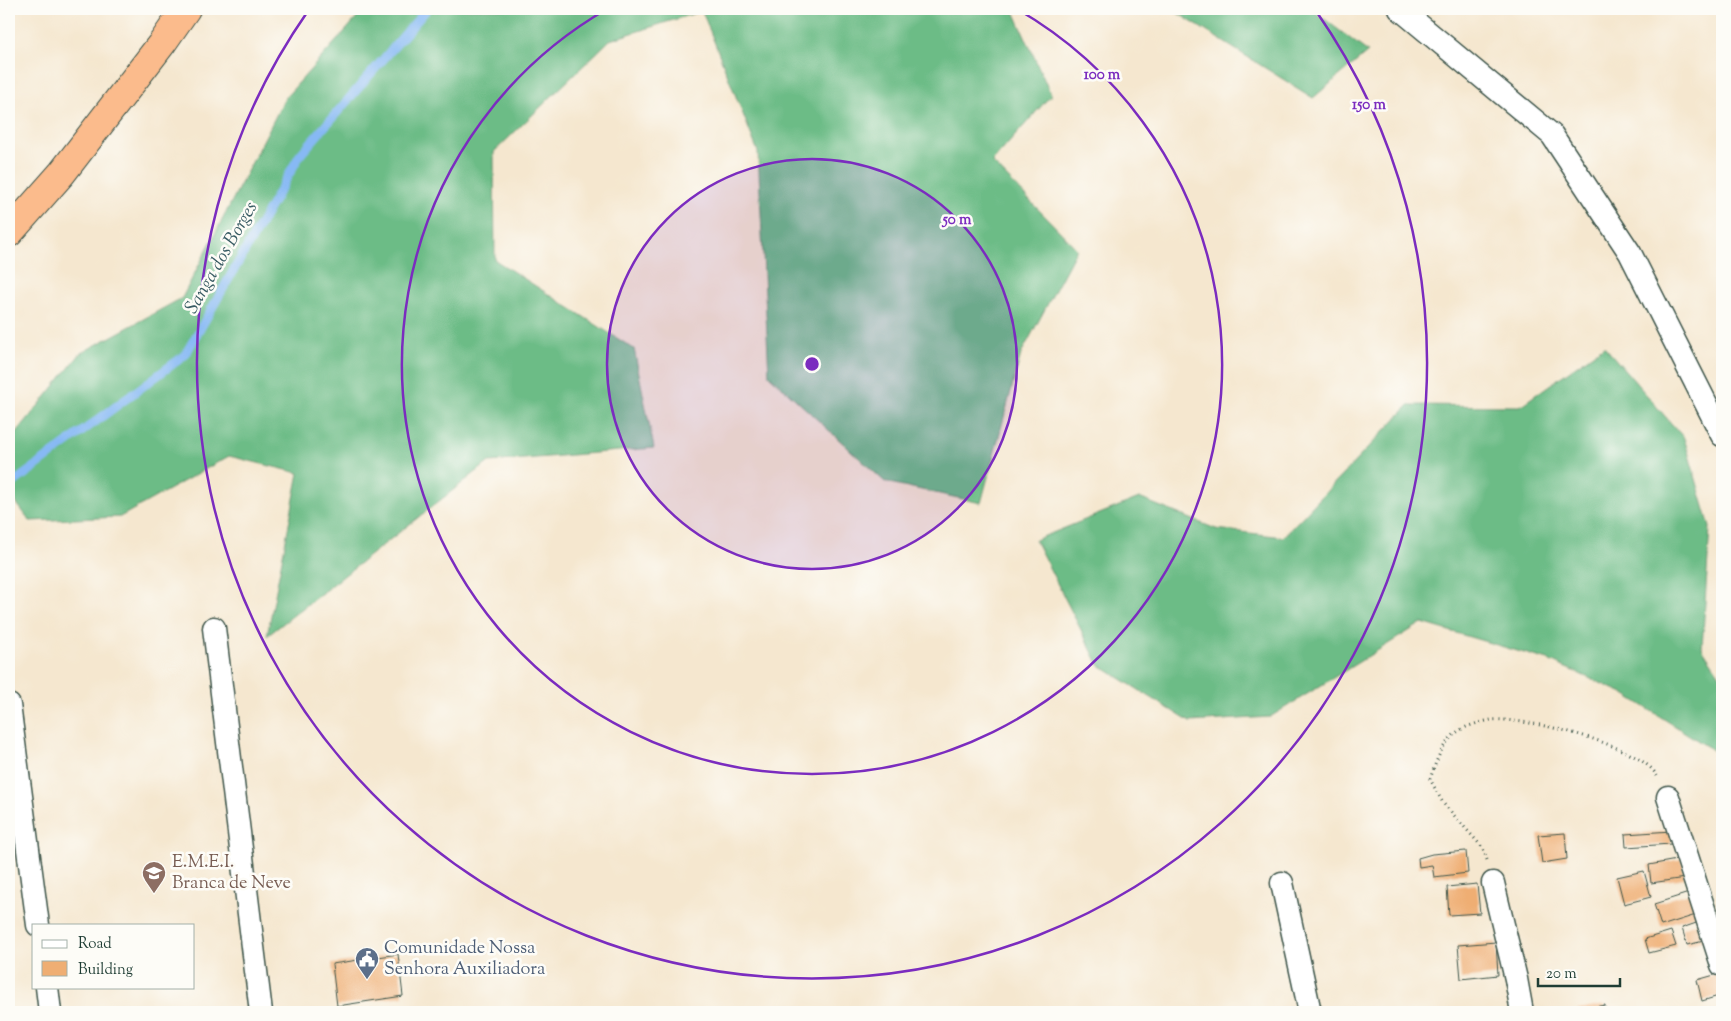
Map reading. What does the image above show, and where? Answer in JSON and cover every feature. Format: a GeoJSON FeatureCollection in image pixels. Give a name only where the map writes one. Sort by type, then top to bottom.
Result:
{"type":"FeatureCollection","features":[{"type":"Feature","properties":{"kind":"highway"},"geometry":{"type":"LineString","coordinates":[[9,233],[62,173],[163,42],[186,9]]}},
{"type":"Feature","properties":{"kind":"street"},"geometry":{"type":"LineString","coordinates":[[1400,9],[1552,135],[1630,253],[1722,435]]}},
{"type":"Feature","properties":{"kind":"street"},"geometry":{"type":"LineString","coordinates":[[214,628],[261,1012]]}},
{"type":"Feature","properties":{"kind":"street"},"geometry":{"type":"LineString","coordinates":[[9,705],[38,924]]}},
{"type":"Feature","properties":{"kind":"street"},"geometry":{"type":"LineString","coordinates":[[1668,797],[1722,966]]}},
{"type":"Feature","properties":{"kind":"street"},"geometry":{"type":"LineString","coordinates":[[1282,883],[1310,1012]]}},
{"type":"Feature","properties":{"kind":"street"},"geometry":{"type":"LineString","coordinates":[[1493,883],[1522,1012]]}},
{"type":"Feature","properties":{"kind":"street"},"geometry":{"type":"LineString","coordinates":[[47,988],[50,1012]]}},
{"type":"Feature","properties":{"kind":"path"},"geometry":{"type":"LineString","coordinates":[[1493,883],[1483,848],[1443,803],[1430,779],[1439,753],[1456,732],[1491,720],[1505,720],[1546,726],[1588,738],[1638,757],[1654,770],[1668,797]]}},
{"type":"Feature","properties":{"kind":"green space"},"geometry":{"type":"Polygon","coordinates":[[[365,9],[1013,9],[1051,95],[992,162],[1077,249],[1021,354],[981,503],[885,482],[769,375],[758,152],[702,11],[610,40],[494,152],[495,260],[634,349],[654,448],[489,462],[267,636],[299,473],[229,456],[120,517],[30,521],[9,493],[9,442],[81,353],[182,298],[285,98],[365,9]]]}},
{"type":"Feature","properties":{"kind":"green space"},"geometry":{"type":"Polygon","coordinates":[[[1171,9],[1311,9],[1368,52],[1313,98],[1171,9]]]}},
{"type":"Feature","properties":{"kind":"green space"},"geometry":{"type":"Polygon","coordinates":[[[1604,346],[1684,438],[1710,527],[1702,648],[1722,678],[1722,752],[1719,754],[1623,693],[1548,660],[1422,623],[1270,717],[1190,722],[1099,665],[1035,540],[1139,498],[1216,529],[1283,537],[1409,405],[1520,406],[1604,346]]]}},
{"type":"Feature","properties":{"kind":"building"},"geometry":{"type":"Polygon","coordinates":[[[1672,831],[1671,844],[1626,847],[1625,834],[1672,831]]]}},
{"type":"Feature","properties":{"kind":"building"},"geometry":{"type":"Polygon","coordinates":[[[1565,833],[1567,859],[1542,863],[1538,835],[1565,833]]]}},
{"type":"Feature","properties":{"kind":"building"},"geometry":{"type":"Polygon","coordinates":[[[1466,851],[1468,873],[1434,877],[1432,865],[1419,867],[1418,858],[1432,854],[1466,851]]]}},
{"type":"Feature","properties":{"kind":"building"},"geometry":{"type":"Polygon","coordinates":[[[1682,859],[1685,878],[1651,883],[1649,865],[1682,859]]]}},
{"type":"Feature","properties":{"kind":"building"},"geometry":{"type":"Polygon","coordinates":[[[1644,871],[1651,897],[1624,904],[1617,877],[1644,871]]]}},
{"type":"Feature","properties":{"kind":"building"},"geometry":{"type":"Polygon","coordinates":[[[1477,884],[1480,913],[1449,915],[1447,887],[1477,884]]]}},
{"type":"Feature","properties":{"kind":"building"},"geometry":{"type":"Polygon","coordinates":[[[1692,892],[1699,914],[1661,926],[1654,904],[1692,892]]]}},
{"type":"Feature","properties":{"kind":"building"},"geometry":{"type":"Polygon","coordinates":[[[1702,921],[1708,940],[1687,945],[1682,928],[1702,921]]]}},
{"type":"Feature","properties":{"kind":"building"},"geometry":{"type":"Polygon","coordinates":[[[1671,931],[1676,946],[1649,953],[1645,939],[1671,931]]]}},
{"type":"Feature","properties":{"kind":"building"},"geometry":{"type":"Polygon","coordinates":[[[1496,942],[1498,975],[1461,979],[1458,945],[1496,942]]]}},
{"type":"Feature","properties":{"kind":"building","name":"Comunidade Nossa Senhora Auxiliadora"},"geometry":{"type":"Polygon","coordinates":[[[398,954],[403,996],[337,1006],[332,964],[398,954]]]}},
{"type":"Feature","properties":{"kind":"building"},"geometry":{"type":"Polygon","coordinates":[[[1718,974],[1722,995],[1702,1001],[1697,980],[1718,974]]]}},
{"type":"Feature","properties":{"kind":"building"},"geometry":{"type":"Polygon","coordinates":[[[1605,1005],[1606,1012],[1578,1012],[1578,1010],[1605,1005]]]}},
{"type":"Feature","properties":{"kind":"waterway","name":"Sanga dos Borges"},"geometry":{"type":"LineString","coordinates":[[9,486],[185,355],[300,155],[427,9]]}},
{"type":"Feature","properties":{"kind":"place","name":"E.M.E.I. Branca de Neve"},"geometry":{"type":"Point","coordinates":[154,894]}},
{"type":"Feature","properties":{"kind":"place","name":"Comunidade Nossa Senhora Auxiliadora"},"geometry":{"type":"Point","coordinates":[367,980]}}]}
